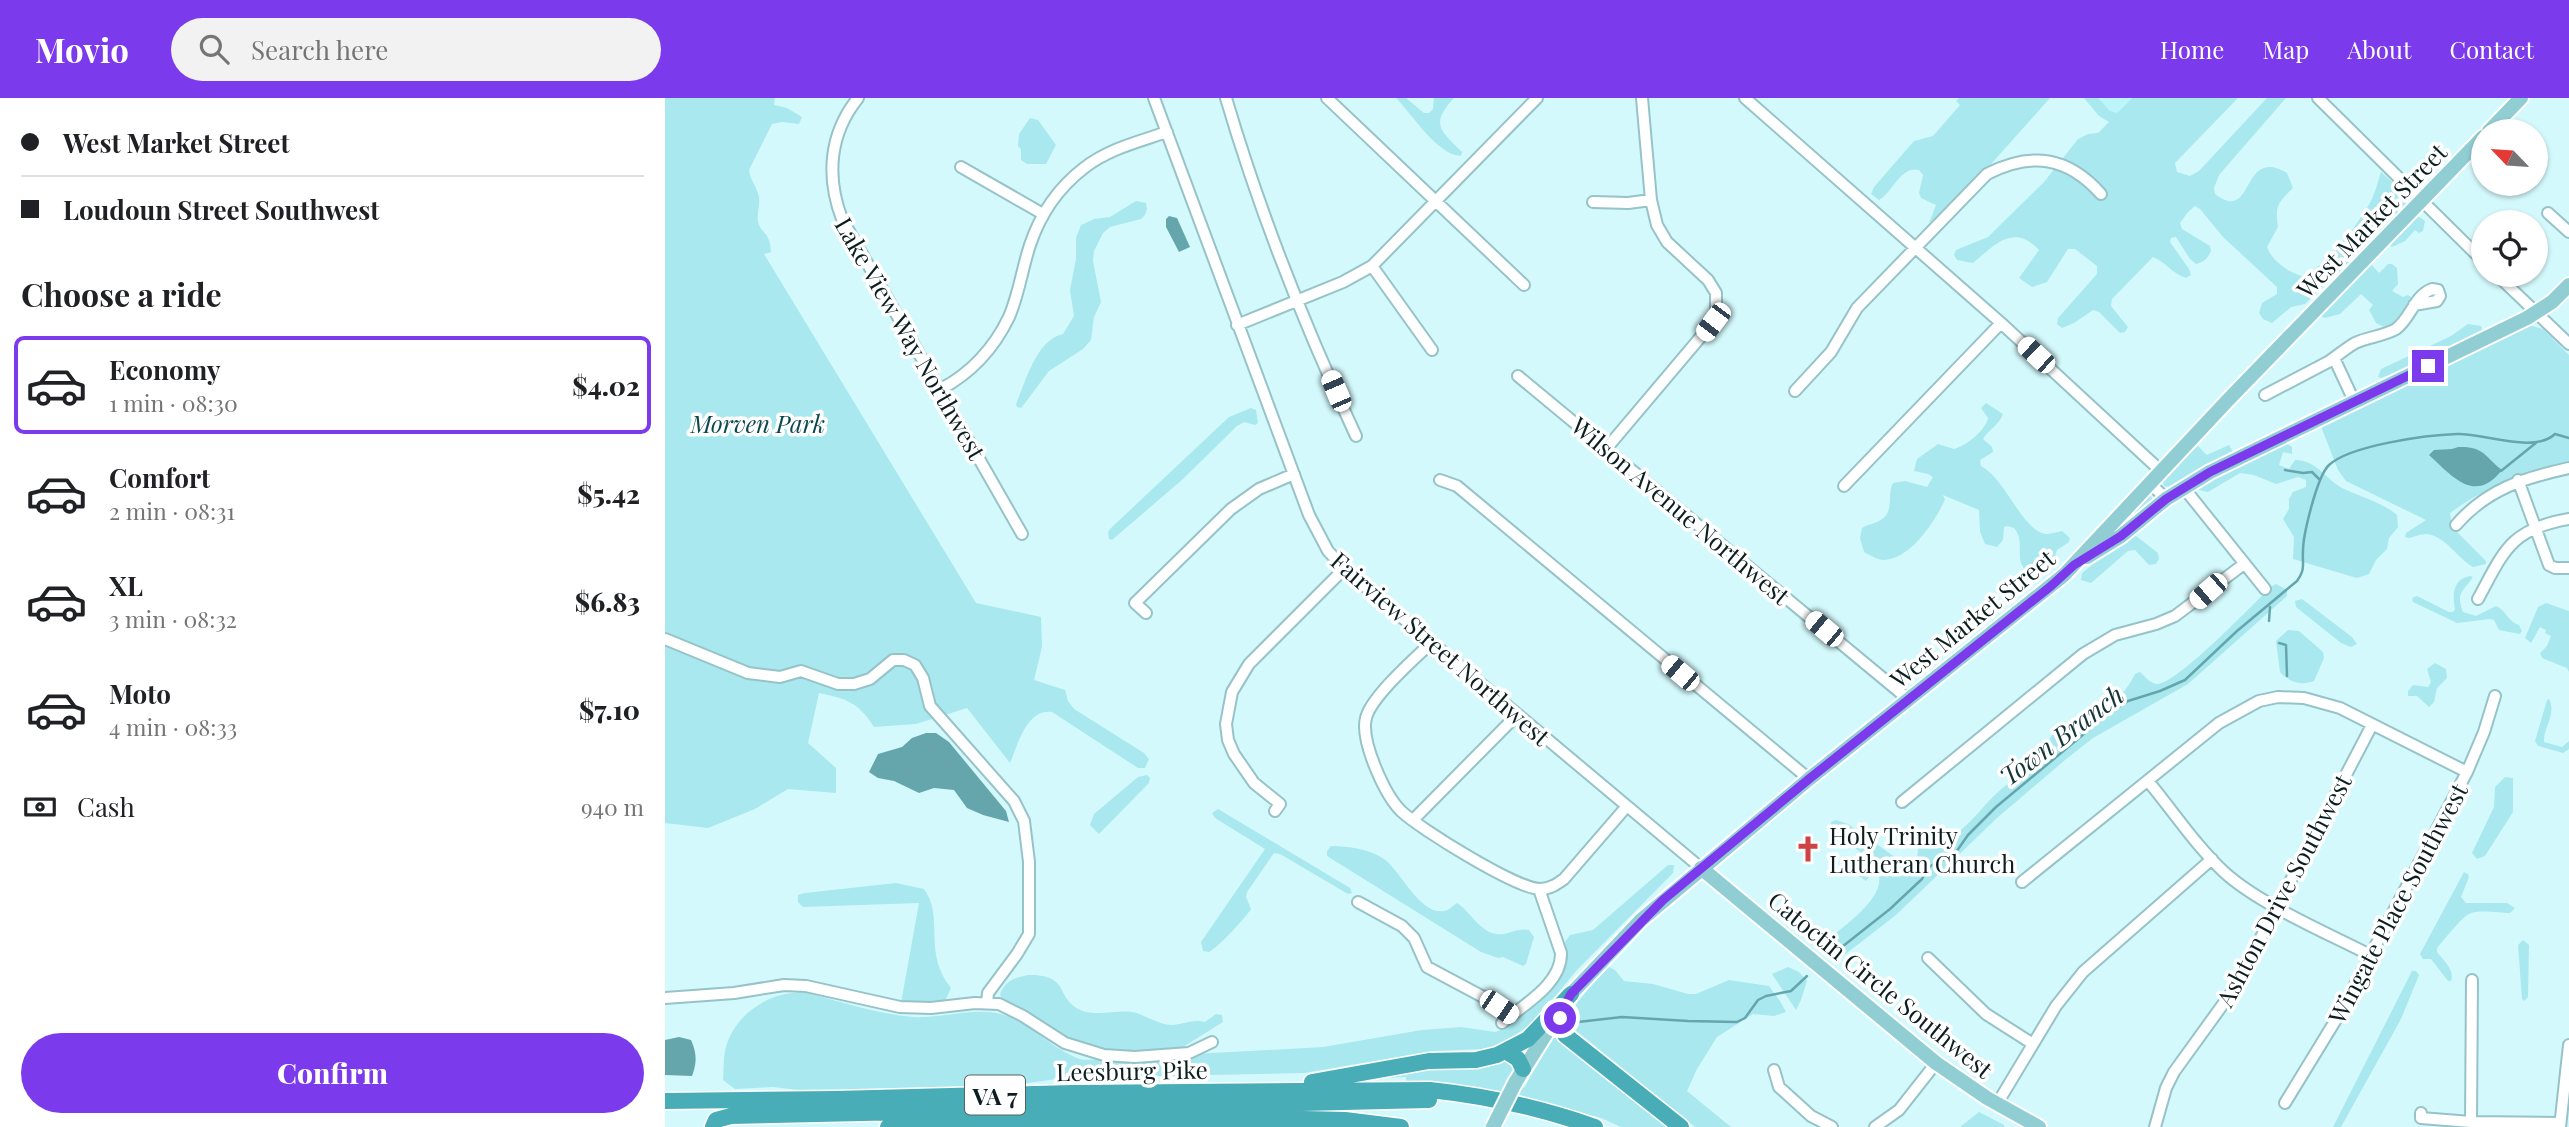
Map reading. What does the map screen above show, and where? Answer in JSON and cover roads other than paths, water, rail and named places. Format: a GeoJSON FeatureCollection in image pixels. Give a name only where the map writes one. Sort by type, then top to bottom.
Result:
{"type":"FeatureCollection","features":[{"type":"Feature","properties":{"kind":"highway"},"geometry":{"type":"LineString","coordinates":[[1287,1091],[1313,1082],[1429,1061],[1486,1058],[1507,1052],[1528,1039],[1571,994]]}},
{"type":"Feature","properties":{"kind":"highway"},"geometry":{"type":"LineString","coordinates":[[1561,1012],[1560,1024],[1565,1035],[1681,1127]]}},
{"type":"Feature","properties":{"kind":"highway"},"geometry":{"type":"LineString","coordinates":[[1507,1052],[1518,1059],[1519,1076]]}},
{"type":"Feature","properties":{"kind":"highway","name":"Leesburg Pike"},"geometry":{"type":"LineString","coordinates":[[665,1101],[1383,1089],[1476,1095],[1544,1110],[1595,1127]]}},
{"type":"Feature","properties":{"kind":"highway"},"geometry":{"type":"LineString","coordinates":[[713,1127],[716,1120],[731,1116],[1449,1101],[1476,1095]]}},
{"type":"Feature","properties":{"kind":"highway","name":"VA 7"},"geometry":{"type":"LineString","coordinates":[[888,1127],[1304,1119],[1345,1120],[1401,1127]]}},
{"type":"Feature","properties":{"kind":"main road"},"geometry":{"type":"LineString","coordinates":[[2499,119],[2516,100]]}},
{"type":"Feature","properties":{"kind":"main road","name":"West Market Street"},"geometry":{"type":"LineString","coordinates":[[1493,1127],[1519,1076],[1571,994],[1641,920],[1809,779],[2074,565],[2471,149]]}},
{"type":"Feature","properties":{"kind":"main road"},"geometry":{"type":"LineString","coordinates":[[2074,565],[2121,536],[2166,499],[2210,472],[2536,313],[2569,285]]}},
{"type":"Feature","properties":{"kind":"main road","name":"Catoctin Circle Southwest"},"geometry":{"type":"LineString","coordinates":[[1701,868],[1936,1063],[1997,1104],[2039,1127]]}},
{"type":"Feature","properties":{"kind":"street","name":"Lake View Way Northwest"},"geometry":{"type":"LineString","coordinates":[[857,98],[844,119],[834,148],[831,174],[836,204],[847,230],[941,389],[1022,534]]}},
{"type":"Feature","properties":{"kind":"street","name":"Fairview Street Northwest"},"geometry":{"type":"LineString","coordinates":[[1154,98],[1317,534],[1344,569],[1701,868]]}},
{"type":"Feature","properties":{"kind":"street"},"geometry":{"type":"LineString","coordinates":[[1226,98],[1243,154],[1298,300],[1356,436]]}},
{"type":"Feature","properties":{"kind":"street"},"geometry":{"type":"LineString","coordinates":[[1327,98],[1524,285]]}},
{"type":"Feature","properties":{"kind":"street"},"geometry":{"type":"LineString","coordinates":[[1237,325],[1343,282],[1372,266],[1537,98]]}},
{"type":"Feature","properties":{"kind":"street"},"geometry":{"type":"LineString","coordinates":[[1607,449],[1713,322],[1718,309],[1713,286],[1661,234],[1651,200],[1642,98]]}},
{"type":"Feature","properties":{"kind":"street"},"geometry":{"type":"LineString","coordinates":[[1745,98],[2001,323],[2162,472]]}},
{"type":"Feature","properties":{"kind":"street"},"geometry":{"type":"LineString","coordinates":[[2318,98],[2471,249]]}},
{"type":"Feature","properties":{"kind":"street"},"geometry":{"type":"LineString","coordinates":[[941,389],[970,370],[1000,333],[1015,300],[1029,246],[1043,214],[1072,178],[1115,149],[1167,132]]}},
{"type":"Feature","properties":{"kind":"street"},"geometry":{"type":"LineString","coordinates":[[1794,391],[1831,352],[1857,308],[1981,178],[2004,166],[2040,159],[2061,163],[2085,176],[2102,194]]}},
{"type":"Feature","properties":{"kind":"street"},"geometry":{"type":"LineString","coordinates":[[961,167],[1043,214]]}},
{"type":"Feature","properties":{"kind":"street"},"geometry":{"type":"LineString","coordinates":[[1593,202],[1651,200]]}},
{"type":"Feature","properties":{"kind":"street"},"geometry":{"type":"LineString","coordinates":[[2549,213],[2569,232]]}},
{"type":"Feature","properties":{"kind":"street"},"geometry":{"type":"LineString","coordinates":[[1372,266],[1431,350]]}},
{"type":"Feature","properties":{"kind":"street"},"geometry":{"type":"LineString","coordinates":[[2509,287],[2569,344]]}},
{"type":"Feature","properties":{"kind":"street"},"geometry":{"type":"LineString","coordinates":[[2265,395],[2356,343],[2395,329],[2414,305]]}},
{"type":"Feature","properties":{"kind":"street"},"geometry":{"type":"LineString","coordinates":[[1844,486],[2001,323]]}},
{"type":"Feature","properties":{"kind":"street"},"geometry":{"type":"LineString","coordinates":[[2332,359],[2352,402]]}},
{"type":"Feature","properties":{"kind":"street","name":"Wilson Avenue Northwest"},"geometry":{"type":"LineString","coordinates":[[1518,376],[1908,699]]}},
{"type":"Feature","properties":{"kind":"street"},"geometry":{"type":"LineString","coordinates":[[2456,525],[2478,503],[2498,489],[2569,468]]}},
{"type":"Feature","properties":{"kind":"street"},"geometry":{"type":"LineString","coordinates":[[1146,613],[1135,603],[1231,509],[1259,489],[1294,474]]}},
{"type":"Feature","properties":{"kind":"street"},"geometry":{"type":"LineString","coordinates":[[1440,480],[1457,486],[1809,779]]}},
{"type":"Feature","properties":{"kind":"street"},"geometry":{"type":"LineString","coordinates":[[2518,481],[2549,565],[2569,568]]}},
{"type":"Feature","properties":{"kind":"street"},"geometry":{"type":"LineString","coordinates":[[2151,484],[2166,499]]}},
{"type":"Feature","properties":{"kind":"street"},"geometry":{"type":"LineString","coordinates":[[2184,488],[2265,589]]}},
{"type":"Feature","properties":{"kind":"street"},"geometry":{"type":"LineString","coordinates":[[2478,599],[2509,545],[2536,528],[2569,519]]}},
{"type":"Feature","properties":{"kind":"street"},"geometry":{"type":"LineString","coordinates":[[1902,802],[2083,654],[2115,635],[2175,616],[2244,564]]}},
{"type":"Feature","properties":{"kind":"street"},"geometry":{"type":"LineString","coordinates":[[1275,811],[1280,804],[1247,774],[1228,740],[1226,724],[1233,692],[1249,664],[1344,569]]}},
{"type":"Feature","properties":{"kind":"street"},"geometry":{"type":"LineString","coordinates":[[665,639],[748,673],[780,677],[801,671],[838,684],[854,684],[870,678],[893,660],[904,660],[915,665],[923,678],[930,706],[1014,801],[1024,821],[1030,887],[1029,934],[988,993],[987,1003]]}},
{"type":"Feature","properties":{"kind":"street"},"geometry":{"type":"LineString","coordinates":[[1432,642],[1374,701],[1365,725],[1372,756],[1387,791],[1396,805],[1413,820],[1518,883],[1539,889],[1551,887],[1564,879],[1627,806]]}},
{"type":"Feature","properties":{"kind":"street","name":"Wingate Place Southwest"},"geometry":{"type":"LineString","coordinates":[[2285,1103],[2340,1013],[2467,772],[2484,732],[2495,696]]}},
{"type":"Feature","properties":{"kind":"street"},"geometry":{"type":"LineString","coordinates":[[2022,882],[2219,723],[2259,701],[2278,697],[2304,698],[2340,708],[2467,772]]}},
{"type":"Feature","properties":{"kind":"street"},"geometry":{"type":"LineString","coordinates":[[1413,820],[1517,715]]}},
{"type":"Feature","properties":{"kind":"street","name":"Ashton Drive Southwest"},"geometry":{"type":"LineString","coordinates":[[2155,1127],[2166,1088],[2174,1072],[2187,1050],[2228,998],[2372,724]]}},
{"type":"Feature","properties":{"kind":"street"},"geometry":{"type":"LineString","coordinates":[[2148,781],[2211,859],[2231,877],[2278,906],[2370,955]]}},
{"type":"Feature","properties":{"kind":"street"},"geometry":{"type":"LineString","coordinates":[[1997,1104],[2056,1006],[2083,972],[2211,859]]}},
{"type":"Feature","properties":{"kind":"street"},"geometry":{"type":"LineString","coordinates":[[1502,1023],[1550,982],[1562,964],[1561,953],[1539,889]]}},
{"type":"Feature","properties":{"kind":"street"},"geometry":{"type":"LineString","coordinates":[[1357,902],[1402,926],[1414,938],[1427,967],[1511,1015]]}},
{"type":"Feature","properties":{"kind":"street"},"geometry":{"type":"LineString","coordinates":[[1928,958],[1986,1014],[2033,1044]]}},
{"type":"Feature","properties":{"kind":"street"},"geometry":{"type":"LineString","coordinates":[[2471,1122],[2472,980]]}},
{"type":"Feature","properties":{"kind":"street"},"geometry":{"type":"LineString","coordinates":[[665,998],[796,985],[826,989],[888,1005],[917,1008],[987,1003],[1012,1010],[1065,1044],[1104,1055],[1135,1057],[1189,1053],[1212,1042]]}},
{"type":"Feature","properties":{"kind":"street"},"geometry":{"type":"LineString","coordinates":[[2421,1112],[2421,1118],[2560,1125],[2569,1045]]}},
{"type":"Feature","properties":{"kind":"street"},"geometry":{"type":"LineString","coordinates":[[1875,1127],[1899,1110],[1936,1063]]}},
{"type":"Feature","properties":{"kind":"street"},"geometry":{"type":"LineString","coordinates":[[1774,1070],[1779,1087],[1811,1116],[1832,1127]]}},
{"type":"Feature","properties":{"kind":"waterway","name":"Town Branch"},"geometry":{"type":"LineString","coordinates":[[1833,954],[1890,909],[1922,879],[1928,868],[1954,855],[1968,835],[1996,807],[2108,714],[2128,701],[2185,680],[2237,631],[2297,581],[2303,569],[2304,543],[2311,506],[2324,471],[2329,465],[2354,452],[2427,436],[2457,434],[2522,443],[2546,440],[2555,434],[2569,438]]}},
{"type":"Feature","properties":{"kind":"waterway"},"geometry":{"type":"LineString","coordinates":[[2501,471],[2537,442]]}},
{"type":"Feature","properties":{"kind":"waterway"},"geometry":{"type":"LineString","coordinates":[[2285,470],[2312,472],[2320,480]]}},
{"type":"Feature","properties":{"kind":"waterway"},"geometry":{"type":"LineString","coordinates":[[2269,621],[2270,607]]}},
{"type":"Feature","properties":{"kind":"waterway"},"geometry":{"type":"LineString","coordinates":[[2279,643],[2286,645],[2287,676]]}},
{"type":"Feature","properties":{"kind":"waterway","name":"Town Branch"},"geometry":{"type":"LineString","coordinates":[[1578,1022],[1622,1017],[1737,1022],[1745,1018],[1758,1000],[1791,991],[1807,976]]}},
{"type":"Feature","properties":{"kind":"place","name":"Holy Trinity Lutheran Church"},"geometry":{"type":"Point","coordinates":[1808,849]}},
{"type":"Feature","properties":{"kind":"park label","name":"Morven Park"},"geometry":{"type":"Point","coordinates":[758,423]}}]}
